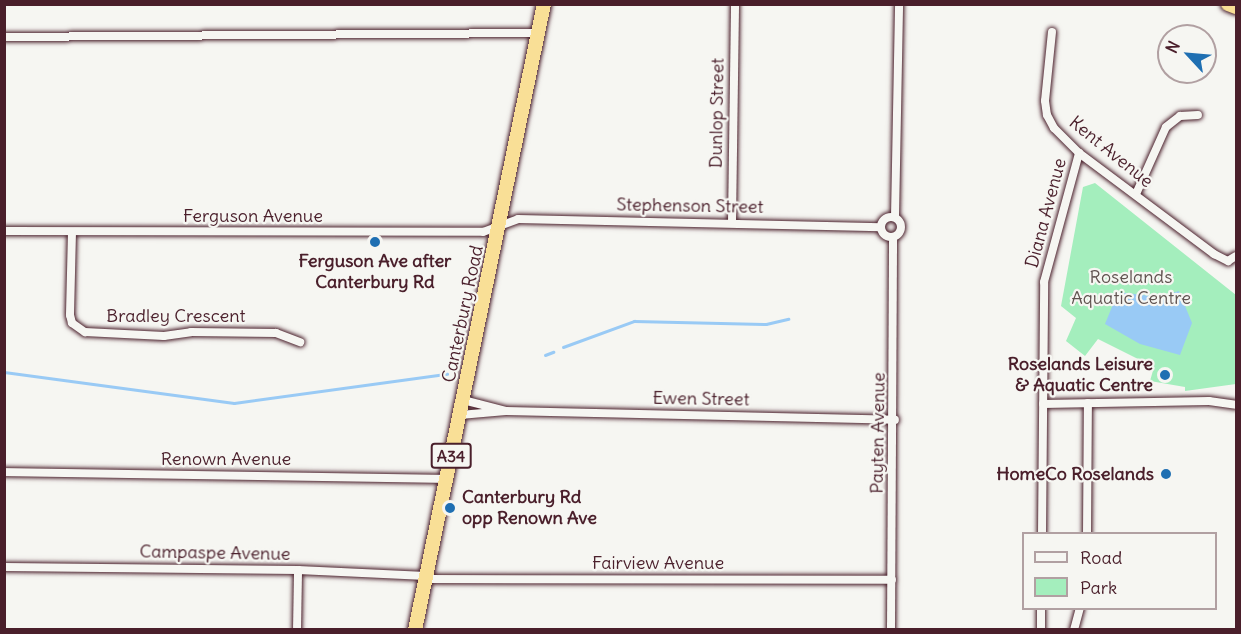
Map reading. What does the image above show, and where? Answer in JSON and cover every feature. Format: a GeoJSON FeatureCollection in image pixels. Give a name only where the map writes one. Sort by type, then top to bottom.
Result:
{"type":"FeatureCollection","features":[{"type":"Feature","properties":{"kind":"highway","name":"Canterbury Road"},"geometry":{"type":"LineString","coordinates":[[415,630],[544,4]]}},
{"type":"Feature","properties":{"kind":"highway"},"geometry":{"type":"LineString","coordinates":[[1228,4],[1236,7]]}},
{"type":"Feature","properties":{"kind":"street","name":"Dunlop Street"},"geometry":{"type":"LineString","coordinates":[[732,222],[735,4]]}},
{"type":"Feature","properties":{"kind":"street"},"geometry":{"type":"LineString","coordinates":[[895,217],[885,218],[880,227],[883,234],[893,237],[902,226],[895,217],[898,4]]}},
{"type":"Feature","properties":{"kind":"street","name":"Kent Avenue"},"geometry":{"type":"LineString","coordinates":[[1052,32],[1048,44],[1047,115],[1079,153],[1228,261],[1236,256]]}},
{"type":"Feature","properties":{"kind":"street"},"geometry":{"type":"LineString","coordinates":[[4,37],[539,33]]}},
{"type":"Feature","properties":{"kind":"street"},"geometry":{"type":"LineString","coordinates":[[1136,194],[1166,127],[1180,116],[1198,115]]}},
{"type":"Feature","properties":{"kind":"street","name":"Diana Avenue"},"geometry":{"type":"LineString","coordinates":[[1042,532],[1044,282],[1079,153]]}},
{"type":"Feature","properties":{"kind":"street","name":"Stephenson Street"},"geometry":{"type":"LineString","coordinates":[[500,223],[518,219],[880,227]]}},
{"type":"Feature","properties":{"kind":"street","name":"Ferguson Avenue"},"geometry":{"type":"LineString","coordinates":[[4,231],[483,232],[500,223]]}},
{"type":"Feature","properties":{"kind":"street","name":"Bradley Crescent"},"geometry":{"type":"LineString","coordinates":[[72,232],[70,315],[78,328],[85,332],[164,336],[191,332],[276,333],[300,342]]}},
{"type":"Feature","properties":{"kind":"street","name":"Payten Avenue"},"geometry":{"type":"LineString","coordinates":[[891,630],[895,420],[893,237]]}},
{"type":"Feature","properties":{"kind":"street","name":"Ewen Street"},"geometry":{"type":"LineString","coordinates":[[463,400],[506,411]]}},
{"type":"Feature","properties":{"kind":"street"},"geometry":{"type":"LineString","coordinates":[[1043,404],[1209,401],[1236,405]]}},
{"type":"Feature","properties":{"kind":"street"},"geometry":{"type":"LineString","coordinates":[[1087,532],[1088,404]]}},
{"type":"Feature","properties":{"kind":"street","name":"Ewen Street"},"geometry":{"type":"LineString","coordinates":[[460,415],[506,411],[895,420]]}},
{"type":"Feature","properties":{"kind":"street","name":"Renown Avenue"},"geometry":{"type":"LineString","coordinates":[[4,472],[447,479]]}},
{"type":"Feature","properties":{"kind":"street","name":"Campaspe Avenue"},"geometry":{"type":"LineString","coordinates":[[4,567],[298,570],[426,578]]}},
{"type":"Feature","properties":{"kind":"street"},"geometry":{"type":"LineString","coordinates":[[297,630],[298,570]]}},
{"type":"Feature","properties":{"kind":"street","name":"Fairview Avenue"},"geometry":{"type":"LineString","coordinates":[[426,578],[891,580]]}},
{"type":"Feature","properties":{"kind":"street"},"geometry":{"type":"LineString","coordinates":[[1041,610],[1041,630]]}},
{"type":"Feature","properties":{"kind":"street"},"geometry":{"type":"LineString","coordinates":[[1074,630],[1080,610]]}},
{"type":"Feature","properties":{"kind":"green space","name":"Roselands Aquatic Centre"},"geometry":{"type":"Polygon","coordinates":[[[1095,183],[1236,295],[1236,384],[1185,391],[1185,387],[1150,381],[1154,367],[1098,339],[1085,356],[1066,341],[1076,318],[1061,306],[1083,187],[1095,183]]]}},
{"type":"Feature","properties":{"kind":"water"},"geometry":{"type":"Polygon","coordinates":[[[1179,291],[1192,323],[1180,355],[1140,344],[1105,324],[1118,292],[1159,297],[1179,291]]]}},
{"type":"Feature","properties":{"kind":"waterway"},"geometry":{"type":"LineString","coordinates":[[563,347],[634,321],[766,324],[788,319]]}},
{"type":"Feature","properties":{"kind":"waterway"},"geometry":{"type":"LineString","coordinates":[[545,355],[553,352]]}},
{"type":"Feature","properties":{"kind":"waterway"},"geometry":{"type":"LineString","coordinates":[[4,372],[234,403],[447,374]]}},
{"type":"Feature","properties":{"kind":"place","name":"Ferguson Ave after Canterbury Rd"},"geometry":{"type":"Point","coordinates":[375,242]}},
{"type":"Feature","properties":{"kind":"place","name":"Roselands Leisure & Aquatic Centre"},"geometry":{"type":"Point","coordinates":[1165,375]}},
{"type":"Feature","properties":{"kind":"place","name":"HomeCo Roselands"},"geometry":{"type":"Point","coordinates":[1166,474]}},
{"type":"Feature","properties":{"kind":"place","name":"Canterbury Rd opp Renown Ave"},"geometry":{"type":"Point","coordinates":[450,508]}}]}
